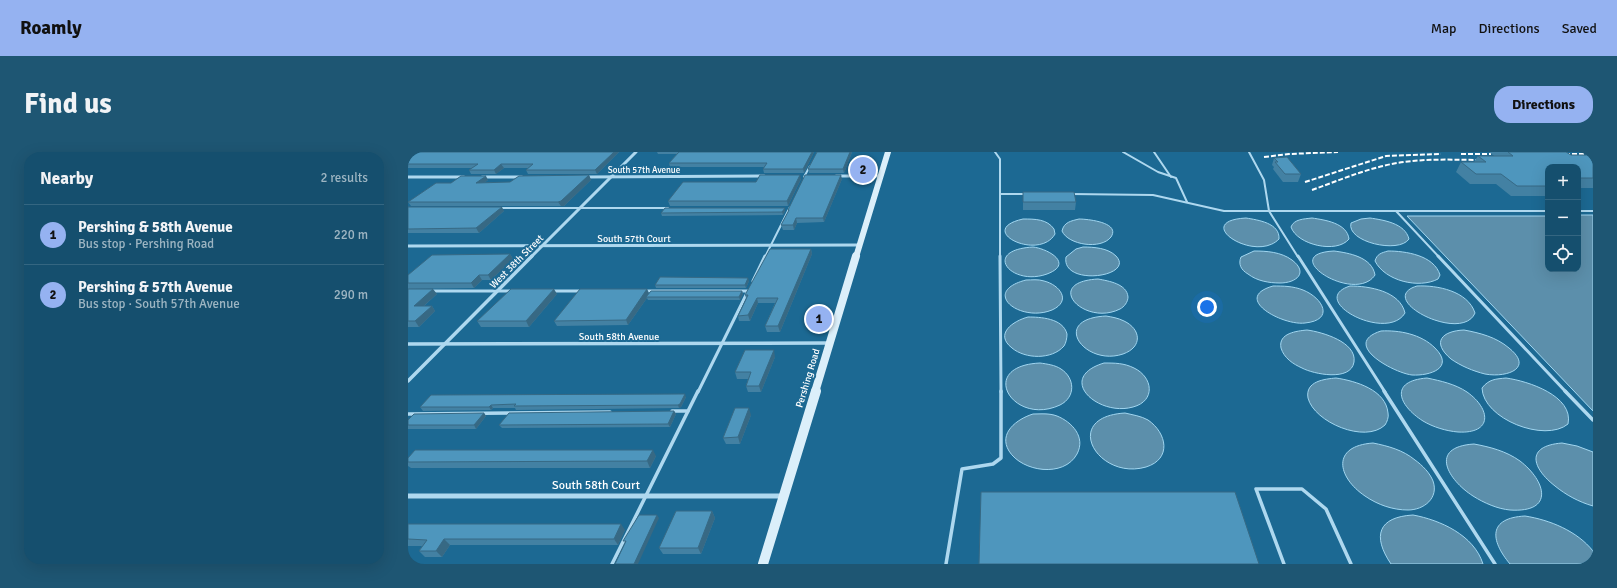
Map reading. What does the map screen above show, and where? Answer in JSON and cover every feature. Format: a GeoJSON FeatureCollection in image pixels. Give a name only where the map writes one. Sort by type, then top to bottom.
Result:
{"type":"FeatureCollection","features":[{"type":"Feature","properties":{"kind":"main road","name":"Pershing Road"},"geometry":{"type":"LineString","coordinates":[[764,564],[888,152]]}},
{"type":"Feature","properties":{"kind":"street","name":"West 38th Street"},"geometry":{"type":"LineString","coordinates":[[408,381],[636,152]]}},
{"type":"Feature","properties":{"kind":"street","name":"South 57th Avenue"},"geometry":{"type":"LineString","coordinates":[[576,177],[766,176]]}},
{"type":"Feature","properties":{"kind":"street"},"geometry":{"type":"LineString","coordinates":[[797,176],[812,176]]}},
{"type":"Feature","properties":{"kind":"street"},"geometry":{"type":"LineString","coordinates":[[834,176],[881,176]]}},
{"type":"Feature","properties":{"kind":"street"},"geometry":{"type":"LineString","coordinates":[[408,177],[472,177]]}},
{"type":"Feature","properties":{"kind":"street"},"geometry":{"type":"LineString","coordinates":[[480,177],[528,177]]}},
{"type":"Feature","properties":{"kind":"street","name":"South 57th Court"},"geometry":{"type":"LineString","coordinates":[[408,246],[860,245]]}},
{"type":"Feature","properties":{"kind":"street","name":"South 58th Avenue"},"geometry":{"type":"LineString","coordinates":[[408,344],[830,343]]}},
{"type":"Feature","properties":{"kind":"street","name":"South 58th Court"},"geometry":{"type":"LineString","coordinates":[[408,496],[784,496]]}},
{"type":"Feature","properties":{"kind":"lane"},"geometry":{"type":"LineString","coordinates":[[946,564],[962,469],[969,466],[996,464],[1001,458],[1000,159],[995,152]]}},
{"type":"Feature","properties":{"kind":"lane"},"geometry":{"type":"LineString","coordinates":[[1123,152],[1158,172],[1176,178],[1187,202]]}},
{"type":"Feature","properties":{"kind":"lane"},"geometry":{"type":"LineString","coordinates":[[1154,152],[1171,177]]}},
{"type":"Feature","properties":{"kind":"lane"},"geometry":{"type":"LineString","coordinates":[[1249,152],[1258,166],[1265,182],[1269,211],[1495,564]]}},
{"type":"Feature","properties":{"kind":"lane"},"geometry":{"type":"LineString","coordinates":[[802,182],[811,164]]}},
{"type":"Feature","properties":{"kind":"lane"},"geometry":{"type":"LineString","coordinates":[[1000,194],[1030,194]]}},
{"type":"Feature","properties":{"kind":"lane"},"geometry":{"type":"LineString","coordinates":[[1069,194],[1153,195],[1224,211],[1545,211]]}},
{"type":"Feature","properties":{"kind":"lane"},"geometry":{"type":"LineString","coordinates":[[612,564],[792,202]]}},
{"type":"Feature","properties":{"kind":"lane"},"geometry":{"type":"LineString","coordinates":[[496,208],[671,208]]}},
{"type":"Feature","properties":{"kind":"lane"},"geometry":{"type":"LineString","coordinates":[[781,208],[789,208]]}},
{"type":"Feature","properties":{"kind":"lane"},"geometry":{"type":"LineString","coordinates":[[1581,211],[1593,210]]}},
{"type":"Feature","properties":{"kind":"lane"},"geometry":{"type":"LineString","coordinates":[[1396,211],[1593,420]]}},
{"type":"Feature","properties":{"kind":"lane"},"geometry":{"type":"LineString","coordinates":[[430,291],[513,291]]}},
{"type":"Feature","properties":{"kind":"lane"},"geometry":{"type":"LineString","coordinates":[[545,291],[584,291]]}},
{"type":"Feature","properties":{"kind":"lane"},"geometry":{"type":"LineString","coordinates":[[638,291],[748,291]]}},
{"type":"Feature","properties":{"kind":"lane"},"geometry":{"type":"LineString","coordinates":[[665,411],[688,411]]}},
{"type":"Feature","properties":{"kind":"lane"},"geometry":{"type":"LineString","coordinates":[[408,414],[618,412]]}},
{"type":"Feature","properties":{"kind":"lane"},"geometry":{"type":"LineString","coordinates":[[1284,564],[1256,489],[1302,489],[1326,509],[1351,564]]}},
{"type":"Feature","properties":{"kind":"water"},"geometry":{"type":"Polygon","coordinates":[[[1581,215],[1593,215],[1593,411],[1407,216],[1545,216],[1545,272],[1581,272],[1581,215]]]}},
{"type":"Feature","properties":{"kind":"water"},"geometry":{"type":"Polygon","coordinates":[[[1246,218],[1262,221],[1272,226],[1276,229],[1279,239],[1268,245],[1256,247],[1243,244],[1232,239],[1226,233],[1224,226],[1230,221],[1246,218]]]}},
{"type":"Feature","properties":{"kind":"water"},"geometry":{"type":"Polygon","coordinates":[[[1312,218],[1335,223],[1344,229],[1349,239],[1343,244],[1327,247],[1309,243],[1301,239],[1291,227],[1292,224],[1303,219],[1312,218]]]}},
{"type":"Feature","properties":{"kind":"water"},"geometry":{"type":"Polygon","coordinates":[[[1370,218],[1393,223],[1403,229],[1409,239],[1395,246],[1385,246],[1374,244],[1357,236],[1352,230],[1351,223],[1361,219],[1370,218]]]}},
{"type":"Feature","properties":{"kind":"water"},"geometry":{"type":"Polygon","coordinates":[[[1023,219],[1044,221],[1054,229],[1055,234],[1047,242],[1036,245],[1015,241],[1007,236],[1005,230],[1010,224],[1023,219]]]}},
{"type":"Feature","properties":{"kind":"water"},"geometry":{"type":"Polygon","coordinates":[[[1079,219],[1101,222],[1107,225],[1113,232],[1111,237],[1100,244],[1093,245],[1071,240],[1065,236],[1062,231],[1063,228],[1068,222],[1079,219]]]}},
{"type":"Feature","properties":{"kind":"water"},"geometry":{"type":"Polygon","coordinates":[[[1033,247],[1046,251],[1056,258],[1059,262],[1055,270],[1047,274],[1034,277],[1022,276],[1013,272],[1007,266],[1005,260],[1008,254],[1017,250],[1033,247]]]}},
{"type":"Feature","properties":{"kind":"water"},"geometry":{"type":"Polygon","coordinates":[[[1083,247],[1096,248],[1113,253],[1119,263],[1116,269],[1097,276],[1075,272],[1068,266],[1066,257],[1076,249],[1083,247]]]}},
{"type":"Feature","properties":{"kind":"water"},"geometry":{"type":"Polygon","coordinates":[[[1254,251],[1274,252],[1288,257],[1300,269],[1300,273],[1295,279],[1286,283],[1272,283],[1255,278],[1242,269],[1240,264],[1241,257],[1254,251]]]}},
{"type":"Feature","properties":{"kind":"water"},"geometry":{"type":"Polygon","coordinates":[[[1334,251],[1353,255],[1365,260],[1373,269],[1375,275],[1365,283],[1352,284],[1338,281],[1325,275],[1316,268],[1313,260],[1318,254],[1334,251]]]}},
{"type":"Feature","properties":{"kind":"water"},"geometry":{"type":"Polygon","coordinates":[[[1388,251],[1410,253],[1425,259],[1437,268],[1440,275],[1438,279],[1430,282],[1412,283],[1386,274],[1375,261],[1380,254],[1388,251]]]}},
{"type":"Feature","properties":{"kind":"water"},"geometry":{"type":"Polygon","coordinates":[[[1098,279],[1117,284],[1124,289],[1127,293],[1128,299],[1123,307],[1106,313],[1094,312],[1082,308],[1074,302],[1071,295],[1073,287],[1081,282],[1098,279]]]}},
{"type":"Feature","properties":{"kind":"water"},"geometry":{"type":"Polygon","coordinates":[[[1026,280],[1042,280],[1055,286],[1062,294],[1061,302],[1052,310],[1040,313],[1018,309],[1010,304],[1006,298],[1006,292],[1013,285],[1026,280]]]}},
{"type":"Feature","properties":{"kind":"water"},"geometry":{"type":"Polygon","coordinates":[[[1273,286],[1296,288],[1303,290],[1316,298],[1323,308],[1323,313],[1320,318],[1305,323],[1296,323],[1274,316],[1265,310],[1259,304],[1257,297],[1261,291],[1273,286]]]}},
{"type":"Feature","properties":{"kind":"water"},"geometry":{"type":"Polygon","coordinates":[[[1350,286],[1366,287],[1383,291],[1397,300],[1405,313],[1396,321],[1383,323],[1368,321],[1354,316],[1343,309],[1338,300],[1339,292],[1350,286]]]}},
{"type":"Feature","properties":{"kind":"water"},"geometry":{"type":"Polygon","coordinates":[[[1417,286],[1442,288],[1451,291],[1466,299],[1475,313],[1467,321],[1454,324],[1440,322],[1425,316],[1413,308],[1406,300],[1407,292],[1417,286]]]}},
{"type":"Feature","properties":{"kind":"water"},"geometry":{"type":"Polygon","coordinates":[[[1106,316],[1122,320],[1130,324],[1134,329],[1137,343],[1129,351],[1123,354],[1109,356],[1096,354],[1086,348],[1079,341],[1076,333],[1079,325],[1089,319],[1106,316]]]}},
{"type":"Feature","properties":{"kind":"water"},"geometry":{"type":"Polygon","coordinates":[[[1028,317],[1039,317],[1061,325],[1067,334],[1064,346],[1059,351],[1046,356],[1031,356],[1017,352],[1012,348],[1007,343],[1005,333],[1012,325],[1028,317]]]}},
{"type":"Feature","properties":{"kind":"water"},"geometry":{"type":"Polygon","coordinates":[[[1307,330],[1337,339],[1350,349],[1354,362],[1351,368],[1346,372],[1339,374],[1322,374],[1295,365],[1289,360],[1284,355],[1281,348],[1282,339],[1289,334],[1307,330]]]}},
{"type":"Feature","properties":{"kind":"water"},"geometry":{"type":"Polygon","coordinates":[[[1464,330],[1488,336],[1504,344],[1516,355],[1519,361],[1518,367],[1508,373],[1493,375],[1472,370],[1451,359],[1442,347],[1442,338],[1450,333],[1464,330]]]}},
{"type":"Feature","properties":{"kind":"water"},"geometry":{"type":"Polygon","coordinates":[[[1381,331],[1402,332],[1423,339],[1435,348],[1440,355],[1442,361],[1441,366],[1438,369],[1426,374],[1412,375],[1383,364],[1368,350],[1366,343],[1370,337],[1381,331]]]}},
{"type":"Feature","properties":{"kind":"water"},"geometry":{"type":"Polygon","coordinates":[[[1040,363],[1061,369],[1069,377],[1072,387],[1069,397],[1065,402],[1043,410],[1028,408],[1016,402],[1008,393],[1006,383],[1010,374],[1021,367],[1040,363]]]}},
{"type":"Feature","properties":{"kind":"water"},"geometry":{"type":"Polygon","coordinates":[[[1104,363],[1127,365],[1140,372],[1148,383],[1149,389],[1146,400],[1133,407],[1120,409],[1107,406],[1096,401],[1087,394],[1082,386],[1083,378],[1090,370],[1104,363]]]}},
{"type":"Feature","properties":{"kind":"water"},"geometry":{"type":"Polygon","coordinates":[[[1336,378],[1361,384],[1382,398],[1386,405],[1388,415],[1385,425],[1376,430],[1365,432],[1353,431],[1341,428],[1320,415],[1312,407],[1308,398],[1308,392],[1313,384],[1317,382],[1336,378]]]}},
{"type":"Feature","properties":{"kind":"water"},"geometry":{"type":"Polygon","coordinates":[[[1427,378],[1453,385],[1467,392],[1481,406],[1485,419],[1483,425],[1478,429],[1469,432],[1458,432],[1431,425],[1414,415],[1403,401],[1401,395],[1402,389],[1407,384],[1415,380],[1427,378]]]}},
{"type":"Feature","properties":{"kind":"water"},"geometry":{"type":"Polygon","coordinates":[[[1506,378],[1537,386],[1557,398],[1564,405],[1568,414],[1568,424],[1558,429],[1545,431],[1517,425],[1504,418],[1493,409],[1485,399],[1482,388],[1490,381],[1506,378]]]}},
{"type":"Feature","properties":{"kind":"water"},"geometry":{"type":"Polygon","coordinates":[[[1125,413],[1148,420],[1154,425],[1163,438],[1163,452],[1160,458],[1146,467],[1129,469],[1113,465],[1101,457],[1093,447],[1090,436],[1094,425],[1105,417],[1125,413]]]}},
{"type":"Feature","properties":{"kind":"water"},"geometry":{"type":"Polygon","coordinates":[[[1033,414],[1054,415],[1068,422],[1076,431],[1080,442],[1077,454],[1071,462],[1063,467],[1053,469],[1033,468],[1023,464],[1009,451],[1006,444],[1006,438],[1011,428],[1021,419],[1033,414]]]}},
{"type":"Feature","properties":{"kind":"water"},"geometry":{"type":"Polygon","coordinates":[[[1373,443],[1400,451],[1418,462],[1426,469],[1432,478],[1434,487],[1434,493],[1429,502],[1420,508],[1408,510],[1397,509],[1375,502],[1356,488],[1344,472],[1343,464],[1345,456],[1350,450],[1359,445],[1373,443]]]}},
{"type":"Feature","properties":{"kind":"water"},"geometry":{"type":"Polygon","coordinates":[[[1562,443],[1577,446],[1593,452],[1593,506],[1568,495],[1559,489],[1547,479],[1537,465],[1537,453],[1542,448],[1562,443]]]}},
{"type":"Feature","properties":{"kind":"water"},"geometry":{"type":"Polygon","coordinates":[[[1474,444],[1498,450],[1520,461],[1529,469],[1540,486],[1542,494],[1540,501],[1534,506],[1524,510],[1510,510],[1496,507],[1482,501],[1464,489],[1456,482],[1450,473],[1447,465],[1447,458],[1451,451],[1460,446],[1474,444]]]}},
{"type":"Feature","properties":{"kind":"water"},"geometry":{"type":"Polygon","coordinates":[[[1413,515],[1423,517],[1455,530],[1472,545],[1479,554],[1483,564],[1391,564],[1382,545],[1380,537],[1382,530],[1386,524],[1392,520],[1413,515]]]}},
{"type":"Feature","properties":{"kind":"water"},"geometry":{"type":"Polygon","coordinates":[[[1525,516],[1544,520],[1571,532],[1587,544],[1593,551],[1593,564],[1510,564],[1499,547],[1496,539],[1496,532],[1504,521],[1525,516]]]}},
{"type":"Feature","properties":{"kind":"building"},"geometry":{"type":"Polygon","coordinates":[[[414,152],[614,152],[595,170],[526,170],[533,164],[501,164],[494,170],[469,170],[478,164],[408,164],[408,156],[414,152]]]}},
{"type":"Feature","properties":{"kind":"building"},"geometry":{"type":"Polygon","coordinates":[[[679,152],[812,152],[803,169],[763,169],[767,163],[669,163],[679,152]]]}},
{"type":"Feature","properties":{"kind":"building"},"geometry":{"type":"Polygon","coordinates":[[[817,152],[850,152],[843,169],[808,169],[817,152]]]}},
{"type":"Feature","properties":{"kind":"building"},"geometry":{"type":"Polygon","coordinates":[[[1508,152],[1566,152],[1571,155],[1593,155],[1593,178],[1581,178],[1581,164],[1545,164],[1545,186],[1517,186],[1501,174],[1476,174],[1461,162],[1486,162],[1478,156],[1513,156],[1508,152]]]}},
{"type":"Feature","properties":{"kind":"building"},"geometry":{"type":"Polygon","coordinates":[[[1287,157],[1301,174],[1285,174],[1275,162],[1278,162],[1274,158],[1287,157]]]}},
{"type":"Feature","properties":{"kind":"building"},"geometry":{"type":"Polygon","coordinates":[[[589,175],[561,201],[558,202],[408,202],[436,183],[451,183],[461,176],[486,176],[476,183],[510,182],[519,176],[589,175]]]}},
{"type":"Feature","properties":{"kind":"building"},"geometry":{"type":"Polygon","coordinates":[[[760,175],[800,175],[787,201],[668,201],[683,182],[756,182],[760,175]]]}},
{"type":"Feature","properties":{"kind":"building"},"geometry":{"type":"Polygon","coordinates":[[[805,175],[841,175],[823,218],[796,218],[793,225],[781,225],[789,210],[805,175]]]}},
{"type":"Feature","properties":{"kind":"building"},"geometry":{"type":"Polygon","coordinates":[[[1023,192],[1074,192],[1076,202],[1023,202],[1023,192]]]}},
{"type":"Feature","properties":{"kind":"building"},"geometry":{"type":"Polygon","coordinates":[[[408,207],[502,207],[476,228],[408,229],[408,207]]]}},
{"type":"Feature","properties":{"kind":"building"},"geometry":{"type":"Polygon","coordinates":[[[665,208],[785,208],[782,212],[661,213],[665,208]]]}},
{"type":"Feature","properties":{"kind":"building"},"geometry":{"type":"Polygon","coordinates":[[[770,249],[811,249],[778,326],[765,326],[778,298],[757,298],[748,315],[738,316],[748,295],[745,295],[770,249]]]}},
{"type":"Feature","properties":{"kind":"building"},"geometry":{"type":"Polygon","coordinates":[[[510,254],[488,275],[479,275],[471,283],[408,283],[408,275],[432,255],[510,254]]]}},
{"type":"Feature","properties":{"kind":"building"},"geometry":{"type":"Polygon","coordinates":[[[660,277],[748,278],[745,285],[655,285],[660,277]]]}},
{"type":"Feature","properties":{"kind":"building"},"geometry":{"type":"Polygon","coordinates":[[[408,289],[433,289],[414,306],[432,306],[415,321],[408,321],[408,289]]]}},
{"type":"Feature","properties":{"kind":"building"},"geometry":{"type":"Polygon","coordinates":[[[511,289],[554,289],[526,321],[477,321],[511,289]]]}},
{"type":"Feature","properties":{"kind":"building"},"geometry":{"type":"Polygon","coordinates":[[[580,289],[647,289],[626,320],[554,321],[580,289]]]}},
{"type":"Feature","properties":{"kind":"building"},"geometry":{"type":"Polygon","coordinates":[[[651,291],[742,291],[739,297],[646,297],[651,291]]]}},
{"type":"Feature","properties":{"kind":"building"},"geometry":{"type":"Polygon","coordinates":[[[745,350],[774,350],[759,386],[746,386],[751,372],[735,372],[745,350]]]}},
{"type":"Feature","properties":{"kind":"building"},"geometry":{"type":"Polygon","coordinates":[[[685,394],[678,405],[514,406],[516,404],[491,405],[489,407],[420,407],[431,395],[685,394]]]}},
{"type":"Feature","properties":{"kind":"building"},"geometry":{"type":"Polygon","coordinates":[[[735,408],[749,408],[738,437],[723,438],[735,408]]]}},
{"type":"Feature","properties":{"kind":"building"},"geometry":{"type":"Polygon","coordinates":[[[674,411],[668,424],[499,425],[509,413],[674,411]]]}},
{"type":"Feature","properties":{"kind":"building"},"geometry":{"type":"Polygon","coordinates":[[[484,413],[474,425],[408,425],[408,420],[414,414],[484,413]]]}},
{"type":"Feature","properties":{"kind":"building"},"geometry":{"type":"Polygon","coordinates":[[[415,450],[653,450],[647,461],[408,462],[408,458],[415,450]]]}},
{"type":"Feature","properties":{"kind":"building"},"geometry":{"type":"Polygon","coordinates":[[[981,492],[1235,492],[1259,564],[979,564],[981,492]]]}},
{"type":"Feature","properties":{"kind":"building"},"geometry":{"type":"Polygon","coordinates":[[[676,511],[712,511],[698,548],[659,548],[676,511]]]}},
{"type":"Feature","properties":{"kind":"building"},"geometry":{"type":"Polygon","coordinates":[[[639,515],[657,515],[634,564],[615,564],[626,541],[623,541],[639,515]]]}},
{"type":"Feature","properties":{"kind":"building"},"geometry":{"type":"Polygon","coordinates":[[[408,524],[621,524],[614,539],[444,539],[436,551],[419,551],[427,540],[408,539],[408,524]]]}},
{"type":"Feature","properties":{"kind":"railway"},"geometry":{"type":"LineString","coordinates":[[1264,157],[1289,154],[1338,152]]}},
{"type":"Feature","properties":{"kind":"railway"},"geometry":{"type":"LineString","coordinates":[[1305,182],[1386,156],[1441,154]]}},
{"type":"Feature","properties":{"kind":"railway"},"geometry":{"type":"LineString","coordinates":[[1461,154],[1491,154]]}},
{"type":"Feature","properties":{"kind":"railway"},"geometry":{"type":"LineString","coordinates":[[1558,154],[1593,154]]}},
{"type":"Feature","properties":{"kind":"railway"},"geometry":{"type":"LineString","coordinates":[[1312,190],[1365,171],[1408,161],[1486,160]]}},
{"type":"Feature","properties":{"kind":"place","name":"Pershing & 57th Avenue"},"geometry":{"type":"Point","coordinates":[863,170]}},
{"type":"Feature","properties":{"kind":"place","name":"Pershing & 58th Avenue"},"geometry":{"type":"Point","coordinates":[819,319]}}]}
